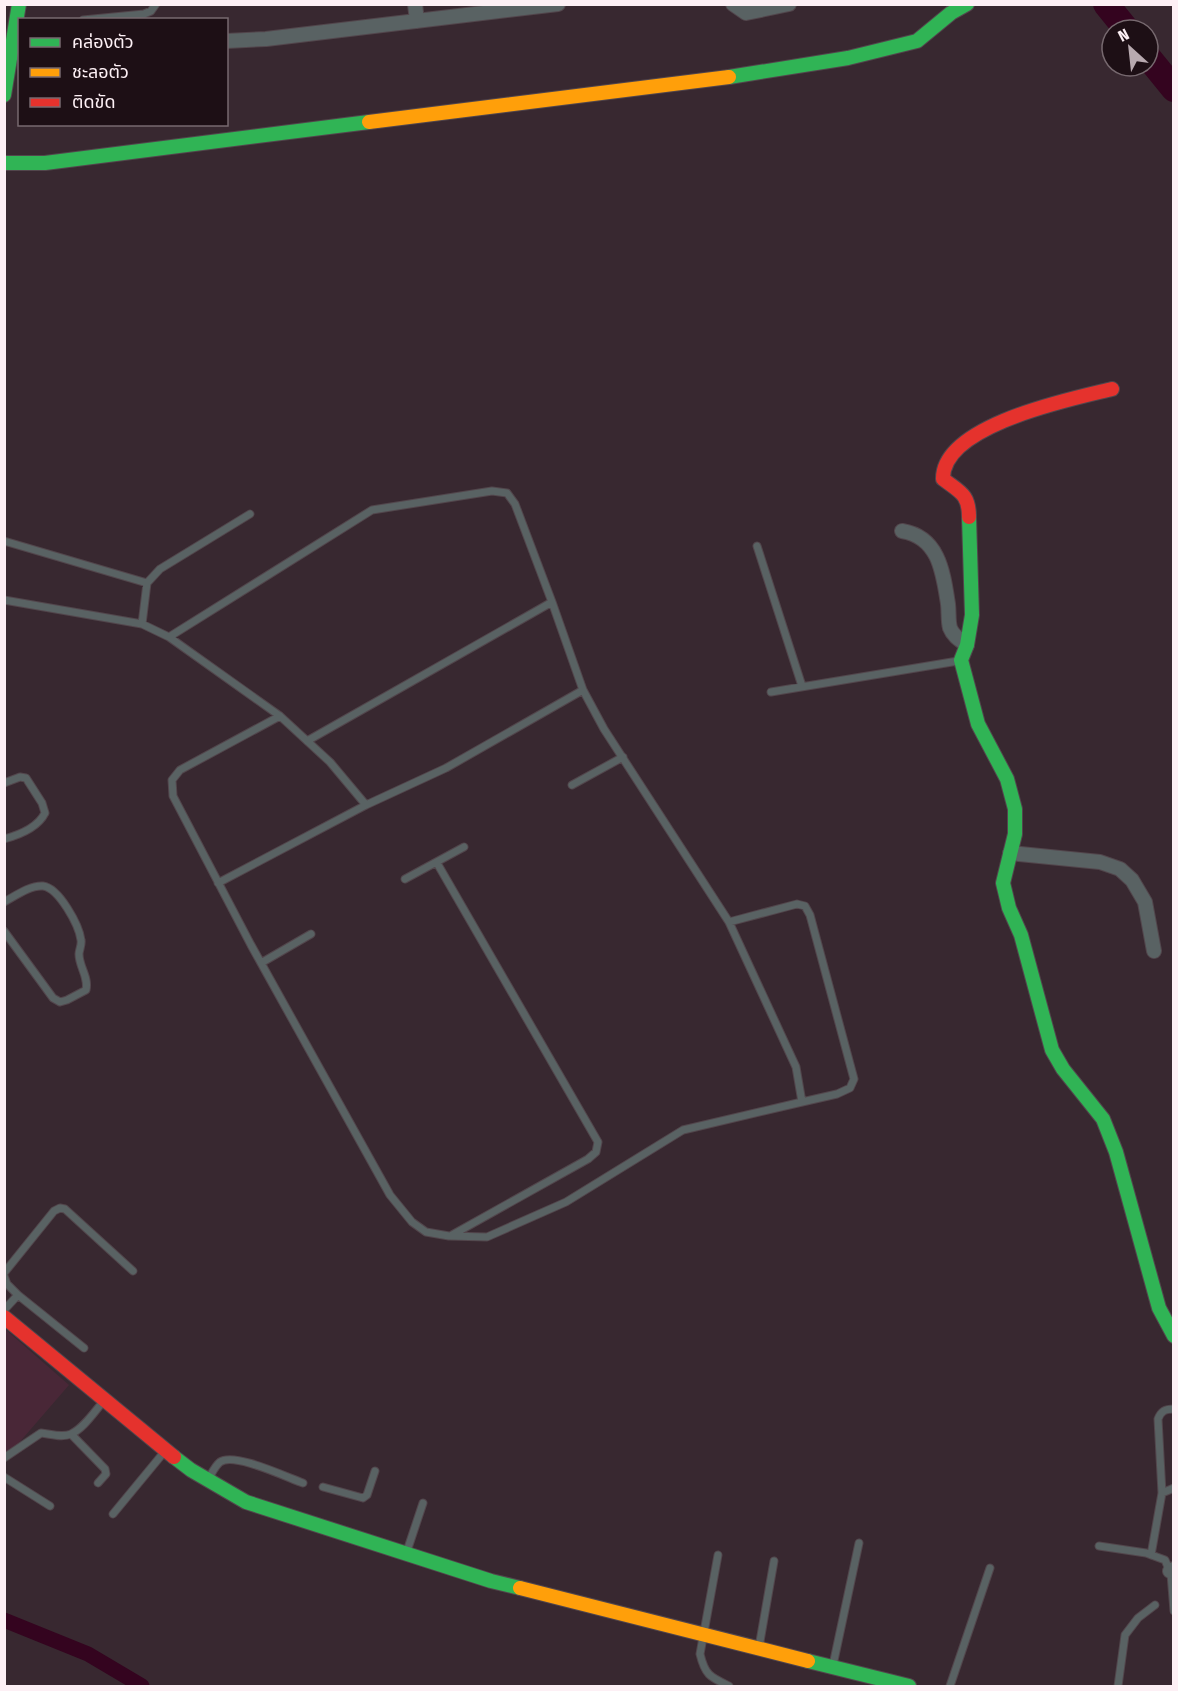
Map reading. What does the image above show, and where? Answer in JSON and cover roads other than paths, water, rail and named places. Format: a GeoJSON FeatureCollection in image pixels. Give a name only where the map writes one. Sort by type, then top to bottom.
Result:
{"type":"FeatureCollection","features":[{"type":"Feature","properties":{"kind":"street"},"geometry":{"type":"LineString","coordinates":[[415,4],[417,21]]}},
{"type":"Feature","properties":{"kind":"street"},"geometry":{"type":"LineString","coordinates":[[228,41],[266,39],[558,4]]}},
{"type":"Feature","properties":{"kind":"street"},"geometry":{"type":"LineString","coordinates":[[734,4],[746,13],[789,4]]}},
{"type":"Feature","properties":{"kind":"street"},"geometry":{"type":"LineString","coordinates":[[4,163],[45,163],[740,76],[848,58],[917,42],[967,4]]}},
{"type":"Feature","properties":{"kind":"street"},"geometry":{"type":"LineString","coordinates":[[4,95],[16,49],[18,25]]}},
{"type":"Feature","properties":{"kind":"street"},"geometry":{"type":"LineString","coordinates":[[1112,389],[1005,420],[952,454],[943,465],[941,473],[943,479],[960,489],[966,496],[969,507],[972,615],[967,645],[961,660],[978,724],[1007,779],[1015,809],[1015,834],[1003,883],[1009,908],[1021,935],[1052,1050],[1063,1069],[1103,1119],[1116,1152],[1159,1308],[1173,1336]]}},
{"type":"Feature","properties":{"kind":"street"},"geometry":{"type":"LineString","coordinates":[[902,531],[914,533],[933,548],[948,603],[950,629],[967,645]]}},
{"type":"Feature","properties":{"kind":"street"},"geometry":{"type":"LineString","coordinates":[[1010,853],[1100,862],[1120,869],[1132,880],[1145,902],[1154,951]]}},
{"type":"Feature","properties":{"kind":"street"},"geometry":{"type":"LineString","coordinates":[[4,1317],[166,1450],[208,1480],[246,1502],[491,1581],[909,1686]]}},
{"type":"Feature","properties":{"kind":"lane"},"geometry":{"type":"LineString","coordinates":[[103,18],[144,14],[152,11],[156,4]]}},
{"type":"Feature","properties":{"kind":"lane"},"geometry":{"type":"LineString","coordinates":[[169,637],[372,510],[492,491],[507,493],[515,504],[583,690],[604,729],[729,922],[796,1067],[802,1102]]}},
{"type":"Feature","properties":{"kind":"lane"},"geometry":{"type":"LineString","coordinates":[[142,624],[147,583],[160,569],[250,514]]}},
{"type":"Feature","properties":{"kind":"lane"},"geometry":{"type":"LineString","coordinates":[[4,541],[147,583]]}},
{"type":"Feature","properties":{"kind":"lane"},"geometry":{"type":"LineString","coordinates":[[757,546],[802,686]]}},
{"type":"Feature","properties":{"kind":"lane"},"geometry":{"type":"LineString","coordinates":[[4,600],[142,624],[169,637],[280,716],[330,762],[366,805]]}},
{"type":"Feature","properties":{"kind":"lane"},"geometry":{"type":"LineString","coordinates":[[307,741],[552,602]]}},
{"type":"Feature","properties":{"kind":"lane"},"geometry":{"type":"LineString","coordinates":[[771,692],[961,660]]}},
{"type":"Feature","properties":{"kind":"lane"},"geometry":{"type":"LineString","coordinates":[[218,883],[366,805],[446,768],[583,690]]}},
{"type":"Feature","properties":{"kind":"lane"},"geometry":{"type":"LineString","coordinates":[[280,716],[180,770],[172,780],[173,796],[261,963],[390,1195],[412,1222],[426,1232],[450,1236],[487,1237],[566,1202],[683,1130],[837,1094],[850,1088],[854,1079],[806,906],[797,904],[729,922]]}},
{"type":"Feature","properties":{"kind":"lane"},"geometry":{"type":"LineString","coordinates":[[572,785],[623,757]]}},
{"type":"Feature","properties":{"kind":"lane"},"geometry":{"type":"LineString","coordinates":[[4,783],[20,777],[26,778],[42,803],[45,813],[42,820],[35,825],[4,839]]}},
{"type":"Feature","properties":{"kind":"lane"},"geometry":{"type":"LineString","coordinates":[[405,879],[464,847]]}},
{"type":"Feature","properties":{"kind":"lane"},"geometry":{"type":"LineString","coordinates":[[437,863],[598,1142],[596,1152],[588,1160],[450,1236]]}},
{"type":"Feature","properties":{"kind":"lane"},"geometry":{"type":"LineString","coordinates":[[4,902],[29,889],[41,886],[52,889],[72,916],[81,942],[79,952],[87,984],[86,990],[60,1002],[53,998],[4,931]]}},
{"type":"Feature","properties":{"kind":"lane"},"geometry":{"type":"LineString","coordinates":[[261,963],[310,934]]}},
{"type":"Feature","properties":{"kind":"lane"},"geometry":{"type":"LineString","coordinates":[[84,1348],[7,1284],[4,1275],[54,1211],[60,1208],[65,1209],[133,1271]]}},
{"type":"Feature","properties":{"kind":"lane"},"geometry":{"type":"LineString","coordinates":[[4,1310],[18,1294]]}},
{"type":"Feature","properties":{"kind":"lane"},"geometry":{"type":"LineString","coordinates":[[4,1458],[41,1433],[58,1436],[71,1434],[82,1426],[104,1401]]}},
{"type":"Feature","properties":{"kind":"lane"},"geometry":{"type":"LineString","coordinates":[[1151,1555],[1162,1493],[1158,1419],[1167,1409],[1173,1409]]}},
{"type":"Feature","properties":{"kind":"lane"},"geometry":{"type":"LineString","coordinates":[[71,1434],[105,1470],[106,1474],[98,1483]]}},
{"type":"Feature","properties":{"kind":"lane"},"geometry":{"type":"LineString","coordinates":[[113,1514],[166,1450]]}},
{"type":"Feature","properties":{"kind":"lane"},"geometry":{"type":"LineString","coordinates":[[208,1480],[216,1467],[227,1459],[239,1460],[303,1483]]}},
{"type":"Feature","properties":{"kind":"lane"},"geometry":{"type":"LineString","coordinates":[[323,1487],[363,1498],[368,1495],[375,1471]]}},
{"type":"Feature","properties":{"kind":"lane"},"geometry":{"type":"LineString","coordinates":[[4,1477],[50,1506]]}},
{"type":"Feature","properties":{"kind":"lane"},"geometry":{"type":"LineString","coordinates":[[1162,1493],[1173,1488]]}},
{"type":"Feature","properties":{"kind":"lane"},"geometry":{"type":"LineString","coordinates":[[406,1554],[423,1503]]}},
{"type":"Feature","properties":{"kind":"lane"},"geometry":{"type":"LineString","coordinates":[[833,1668],[859,1543]]}},
{"type":"Feature","properties":{"kind":"lane"},"geometry":{"type":"LineString","coordinates":[[1099,1546],[1151,1555],[1165,1560],[1172,1570],[1173,1611]]}},
{"type":"Feature","properties":{"kind":"lane"},"geometry":{"type":"LineString","coordinates":[[718,1555],[699,1654],[709,1677],[729,1686]]}},
{"type":"Feature","properties":{"kind":"lane"},"geometry":{"type":"LineString","coordinates":[[759,1649],[774,1561]]}},
{"type":"Feature","properties":{"kind":"lane"},"geometry":{"type":"LineString","coordinates":[[950,1686],[990,1568]]}},
{"type":"Feature","properties":{"kind":"lane"},"geometry":{"type":"LineString","coordinates":[[1118,1686],[1125,1635],[1138,1618],[1155,1605]]}},
{"type":"Feature","properties":{"kind":"waterway"},"geometry":{"type":"LineString","coordinates":[[1106,4],[1117,18]]}},
{"type":"Feature","properties":{"kind":"waterway"},"geometry":{"type":"LineString","coordinates":[[1160,72],[1174,89]]}},
{"type":"Feature","properties":{"kind":"waterway"},"geometry":{"type":"LineString","coordinates":[[4,1620],[88,1654],[142,1686]]}}]}
